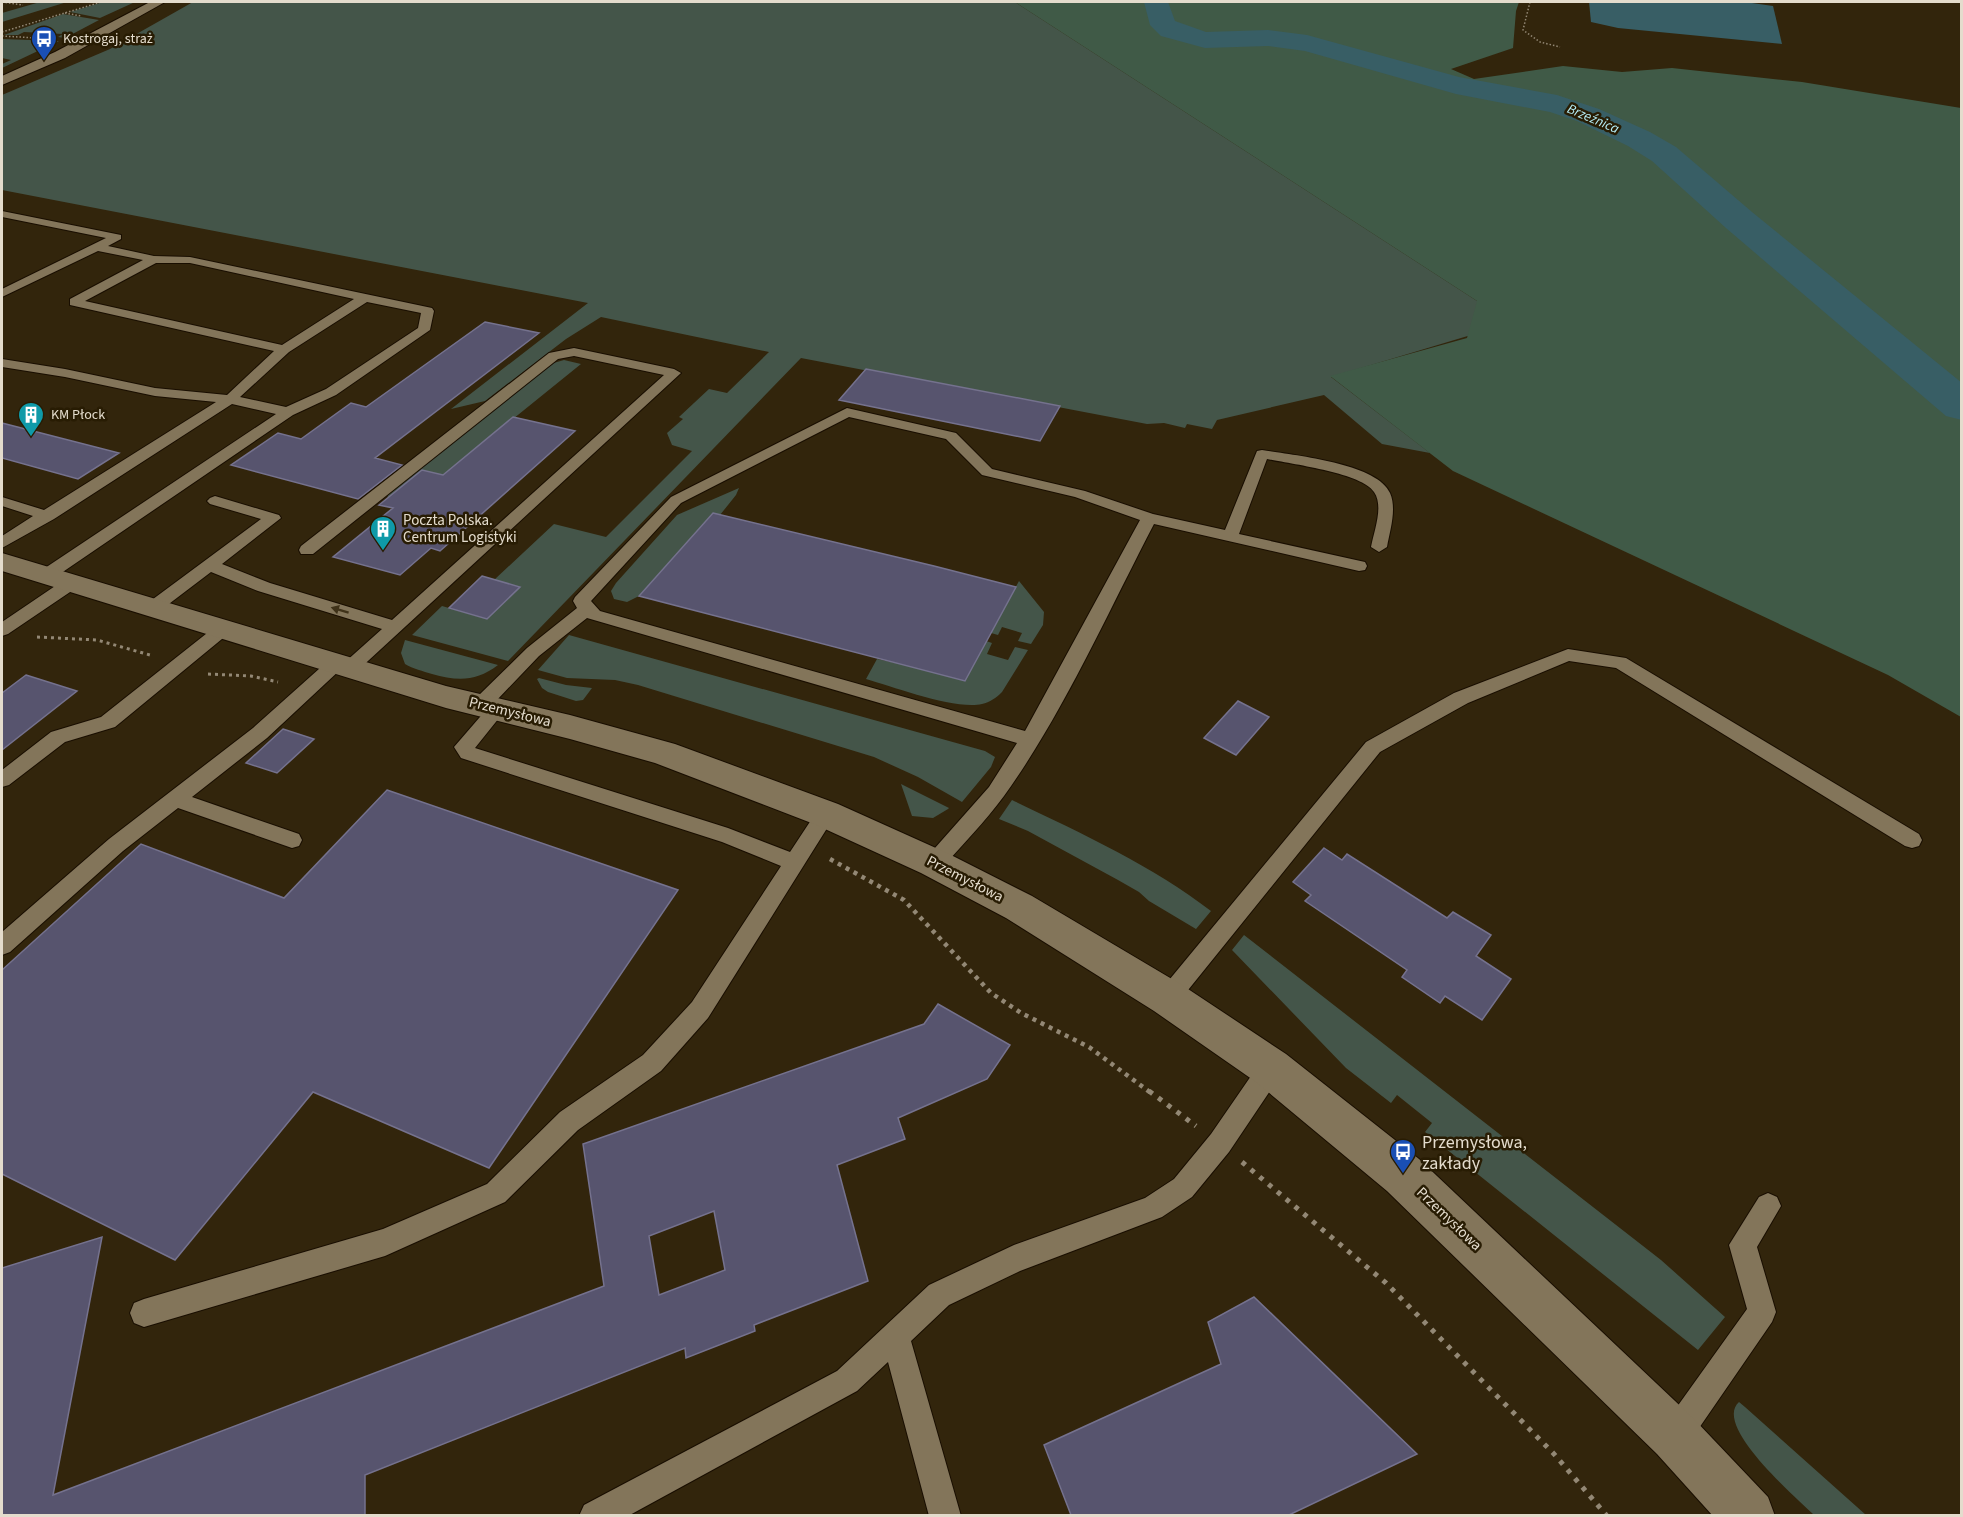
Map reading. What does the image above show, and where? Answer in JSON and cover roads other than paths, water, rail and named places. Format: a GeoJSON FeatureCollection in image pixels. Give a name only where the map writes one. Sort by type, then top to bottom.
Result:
{"type":"FeatureCollection","features":[{"type":"Feature","properties":{"kind":"street"},"geometry":{"type":"LineString","coordinates":[[2,81],[60,55],[159,2]]}},
{"type":"Feature","properties":{"kind":"street","name":"Przemysłowa"},"geometry":{"type":"LineString","coordinates":[[2,562],[446,697],[490,706],[663,753],[826,814],[934,863],[1019,907],[1168,998],[1271,1068],[1403,1176],[1675,1436],[1749,1515]]}},
{"type":"Feature","properties":{"kind":"lane"},"geometry":{"type":"LineString","coordinates":[[2,214],[117,237],[2,292]]}},
{"type":"Feature","properties":{"kind":"lane"},"geometry":{"type":"LineString","coordinates":[[2,630],[58,580],[288,412],[331,392],[424,330],[428,311],[190,260],[154,260],[96,247]]}},
{"type":"Feature","properties":{"kind":"lane"},"geometry":{"type":"LineString","coordinates":[[154,260],[74,302],[284,349]]}},
{"type":"Feature","properties":{"kind":"lane"},"geometry":{"type":"LineString","coordinates":[[2,543],[231,399],[284,349],[365,298]]}},
{"type":"Feature","properties":{"kind":"lane"},"geometry":{"type":"LineString","coordinates":[[2,945],[116,845],[260,733],[308,689],[396,627],[674,373],[574,352],[554,356],[308,550]]}},
{"type":"Feature","properties":{"kind":"lane"},"geometry":{"type":"LineString","coordinates":[[2,363],[65,373],[155,392],[231,399],[288,412]]}},
{"type":"Feature","properties":{"kind":"lane"},"geometry":{"type":"LineString","coordinates":[[1029,740],[1002,730],[594,615],[581,601],[676,500],[847,412],[951,436],[987,472],[1080,494],[1149,518],[1359,566]]}},
{"type":"Feature","properties":{"kind":"lane"},"geometry":{"type":"LineString","coordinates":[[1230,537],[1262,454],[1354,473],[1373,481],[1381,489],[1386,508],[1378,547]]}},
{"type":"Feature","properties":{"kind":"lane"},"geometry":{"type":"LineString","coordinates":[[2,501],[48,516]]}},
{"type":"Feature","properties":{"kind":"lane"},"geometry":{"type":"LineString","coordinates":[[151,609],[273,518],[215,501]]}},
{"type":"Feature","properties":{"kind":"lane"},"geometry":{"type":"LineString","coordinates":[[934,863],[996,792],[1046,713],[1149,518]]}},
{"type":"Feature","properties":{"kind":"lane"},"geometry":{"type":"LineString","coordinates":[[209,565],[264,587],[396,627]]}},
{"type":"Feature","properties":{"kind":"lane"},"geometry":{"type":"LineString","coordinates":[[588,608],[533,652],[490,706],[464,750],[728,836],[799,855]]}},
{"type":"Feature","properties":{"kind":"lane"},"geometry":{"type":"LineString","coordinates":[[2,780],[58,737],[108,722],[222,630]]}},
{"type":"Feature","properties":{"kind":"lane"},"geometry":{"type":"LineString","coordinates":[[1168,998],[1373,747],[1461,698],[1568,655],[1620,662],[1912,840]]}},
{"type":"Feature","properties":{"kind":"lane"},"geometry":{"type":"LineString","coordinates":[[176,799],[292,840]]}},
{"type":"Feature","properties":{"kind":"lane"},"geometry":{"type":"LineString","coordinates":[[144,1313],[385,1242],[496,1193],[569,1121],[652,1063],[700,1010],[826,814]]}},
{"type":"Feature","properties":{"kind":"lane"},"geometry":{"type":"LineString","coordinates":[[595,1515],[847,1382],[939,1295],[1014,1259],[1153,1208],[1183,1188],[1220,1143],[1271,1068]]}},
{"type":"Feature","properties":{"kind":"lane"},"geometry":{"type":"LineString","coordinates":[[1675,1436],[1762,1312],[1743,1245],[1768,1206]]}},
{"type":"Feature","properties":{"kind":"lane"},"geometry":{"type":"LineString","coordinates":[[895,1335],[945,1515]]}},
{"type":"Feature","properties":{"kind":"water"},"geometry":{"type":"Polygon","coordinates":[[[1589,2],[1745,2],[1773,6],[1782,44],[1618,28],[1591,22],[1589,2]]]}},
{"type":"Feature","properties":{"kind":"waterway","name":"Brzeźnica"},"geometry":{"type":"LineString","coordinates":[[1156,2],[1163,25],[1170,30],[1205,40],[1268,38],[1307,43],[1456,85],[1557,104],[1588,115],[1639,139],[1664,154],[1739,220],[1962,406]]}},
{"type":"Feature","properties":{"kind":"place","name":"Kostrogaj, straż"},"geometry":{"type":"Point","coordinates":[44,62]}},
{"type":"Feature","properties":{"kind":"place","name":"KM Płock"},"geometry":{"type":"Point","coordinates":[31,438]}},
{"type":"Feature","properties":{"kind":"place","name":"Poczta Polska. Centrum Logistyki"},"geometry":{"type":"Point","coordinates":[383,552]}},
{"type":"Feature","properties":{"kind":"place","name":"Przemysłowa, zakłady"},"geometry":{"type":"Point","coordinates":[1403,1175]}}]}
